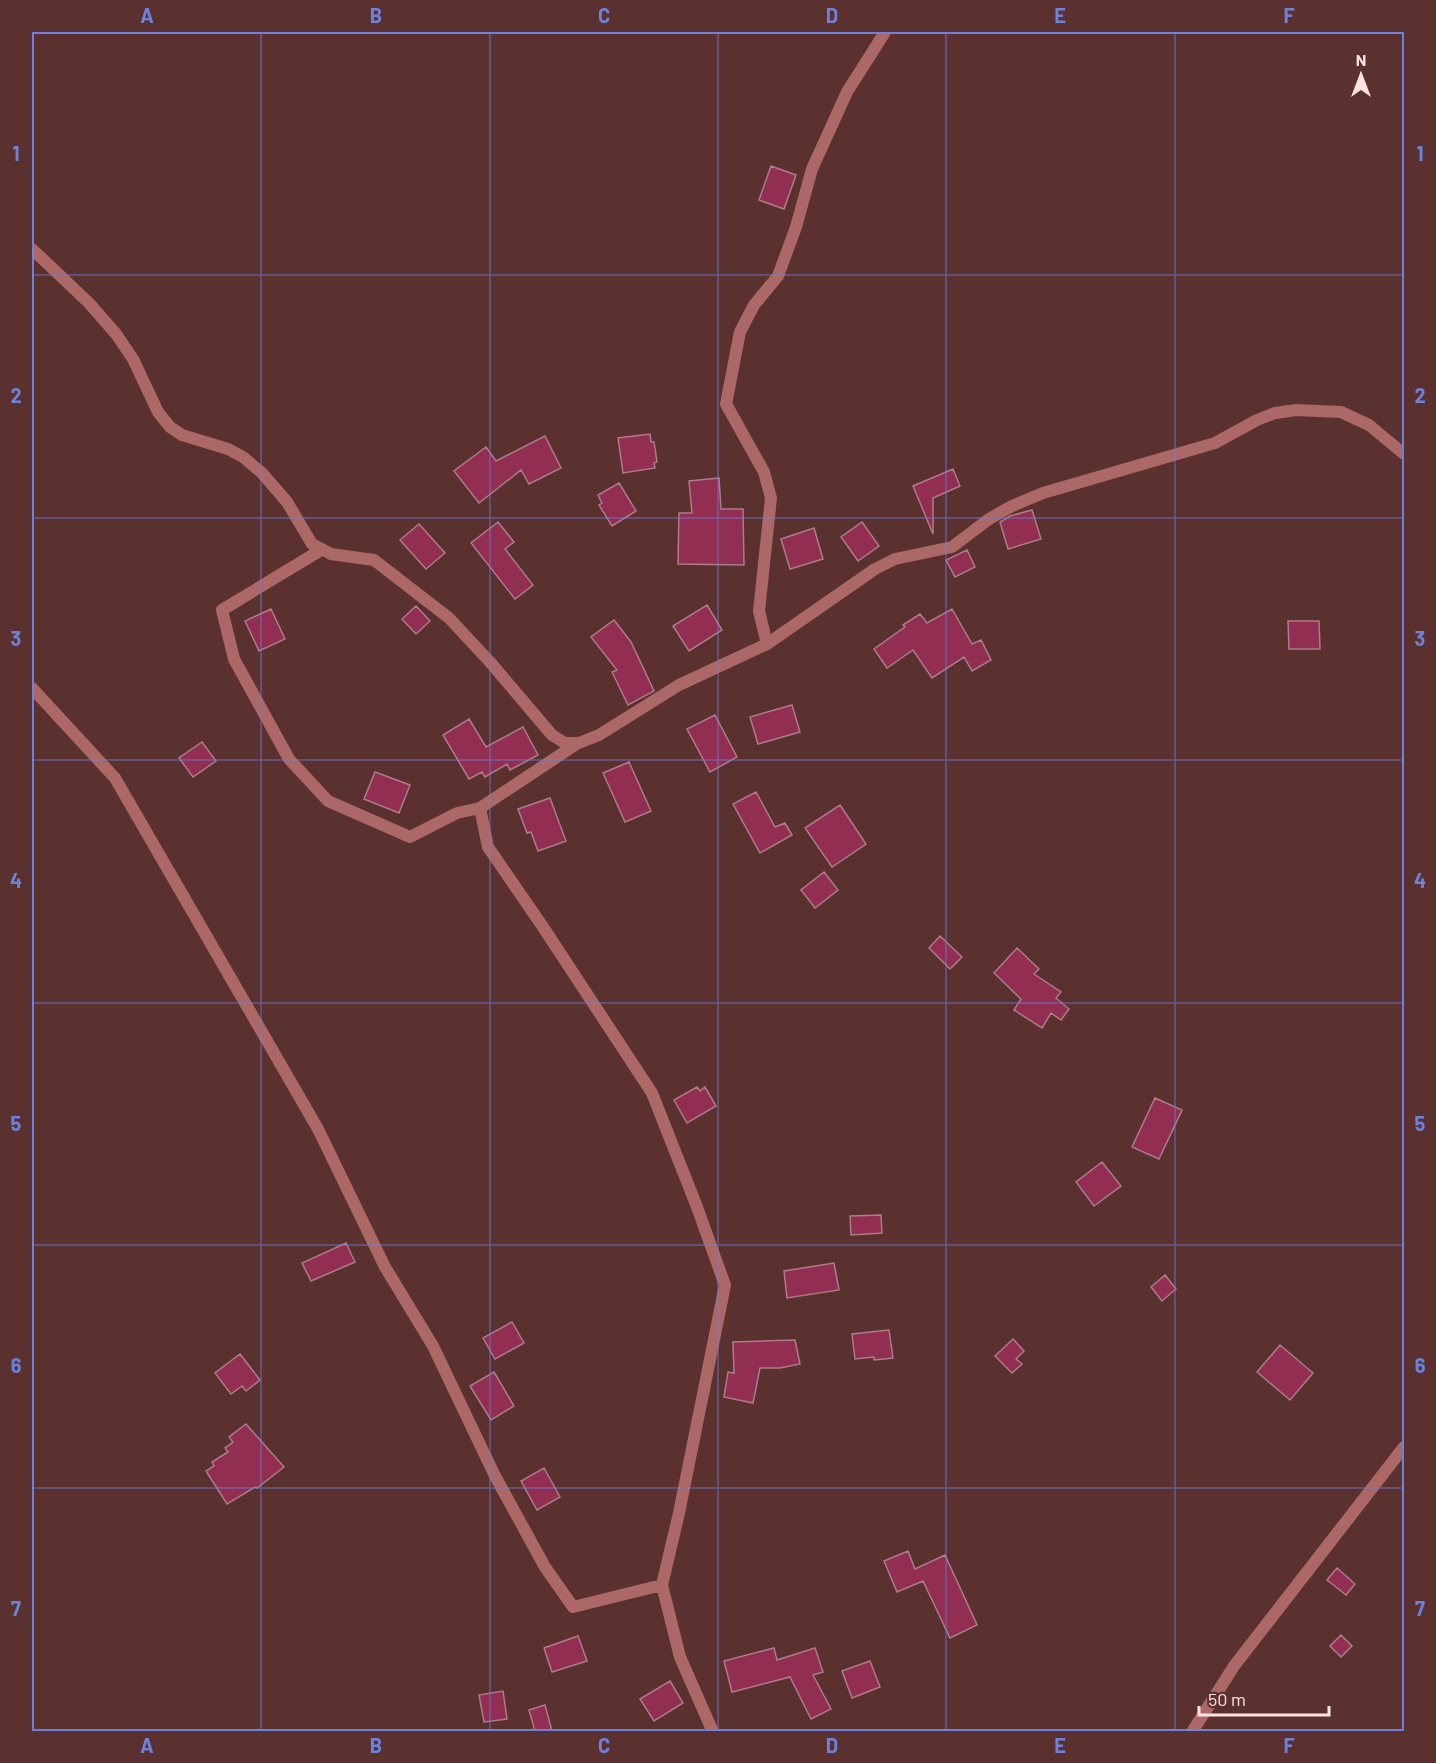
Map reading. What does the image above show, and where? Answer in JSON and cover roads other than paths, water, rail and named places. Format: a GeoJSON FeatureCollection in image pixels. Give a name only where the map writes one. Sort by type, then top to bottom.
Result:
{"type":"FeatureCollection","features":[{"type":"Feature","properties":{"kind":"street"},"geometry":{"type":"LineString","coordinates":[[767,644],[759,611],[771,498],[764,472],[726,404],[740,332],[754,305],[778,276],[796,227],[812,169],[847,92],[885,32]]}},
{"type":"Feature","properties":{"kind":"street"},"geometry":{"type":"LineString","coordinates":[[32,249],[89,303],[116,334],[133,359],[158,412],[170,427],[182,435],[228,449],[262,473],[287,502],[312,544],[321,550],[331,554],[374,560],[389,570],[449,618],[552,735],[565,743],[579,742]]}},
{"type":"Feature","properties":{"kind":"street"},"geometry":{"type":"LineString","coordinates":[[321,550],[222,609],[234,659],[289,759],[328,801],[410,837],[457,813],[480,808],[579,742],[599,735],[679,685],[767,644],[875,569],[895,559],[952,547],[989,519],[1043,493],[1215,443],[1257,420],[1275,413],[1296,410],[1341,412],[1369,425],[1404,454]]}},
{"type":"Feature","properties":{"kind":"street"},"geometry":{"type":"LineString","coordinates":[[32,688],[115,778],[318,1130],[385,1267],[433,1346],[495,1476],[545,1568],[573,1606],[662,1585]]}},
{"type":"Feature","properties":{"kind":"street"},"geometry":{"type":"LineString","coordinates":[[480,808],[488,847],[652,1093],[725,1285],[679,1513],[662,1585],[680,1657],[713,1731]]}},
{"type":"Feature","properties":{"kind":"street"},"geometry":{"type":"LineString","coordinates":[[1192,1731],[1234,1666],[1404,1447]]}}]}
